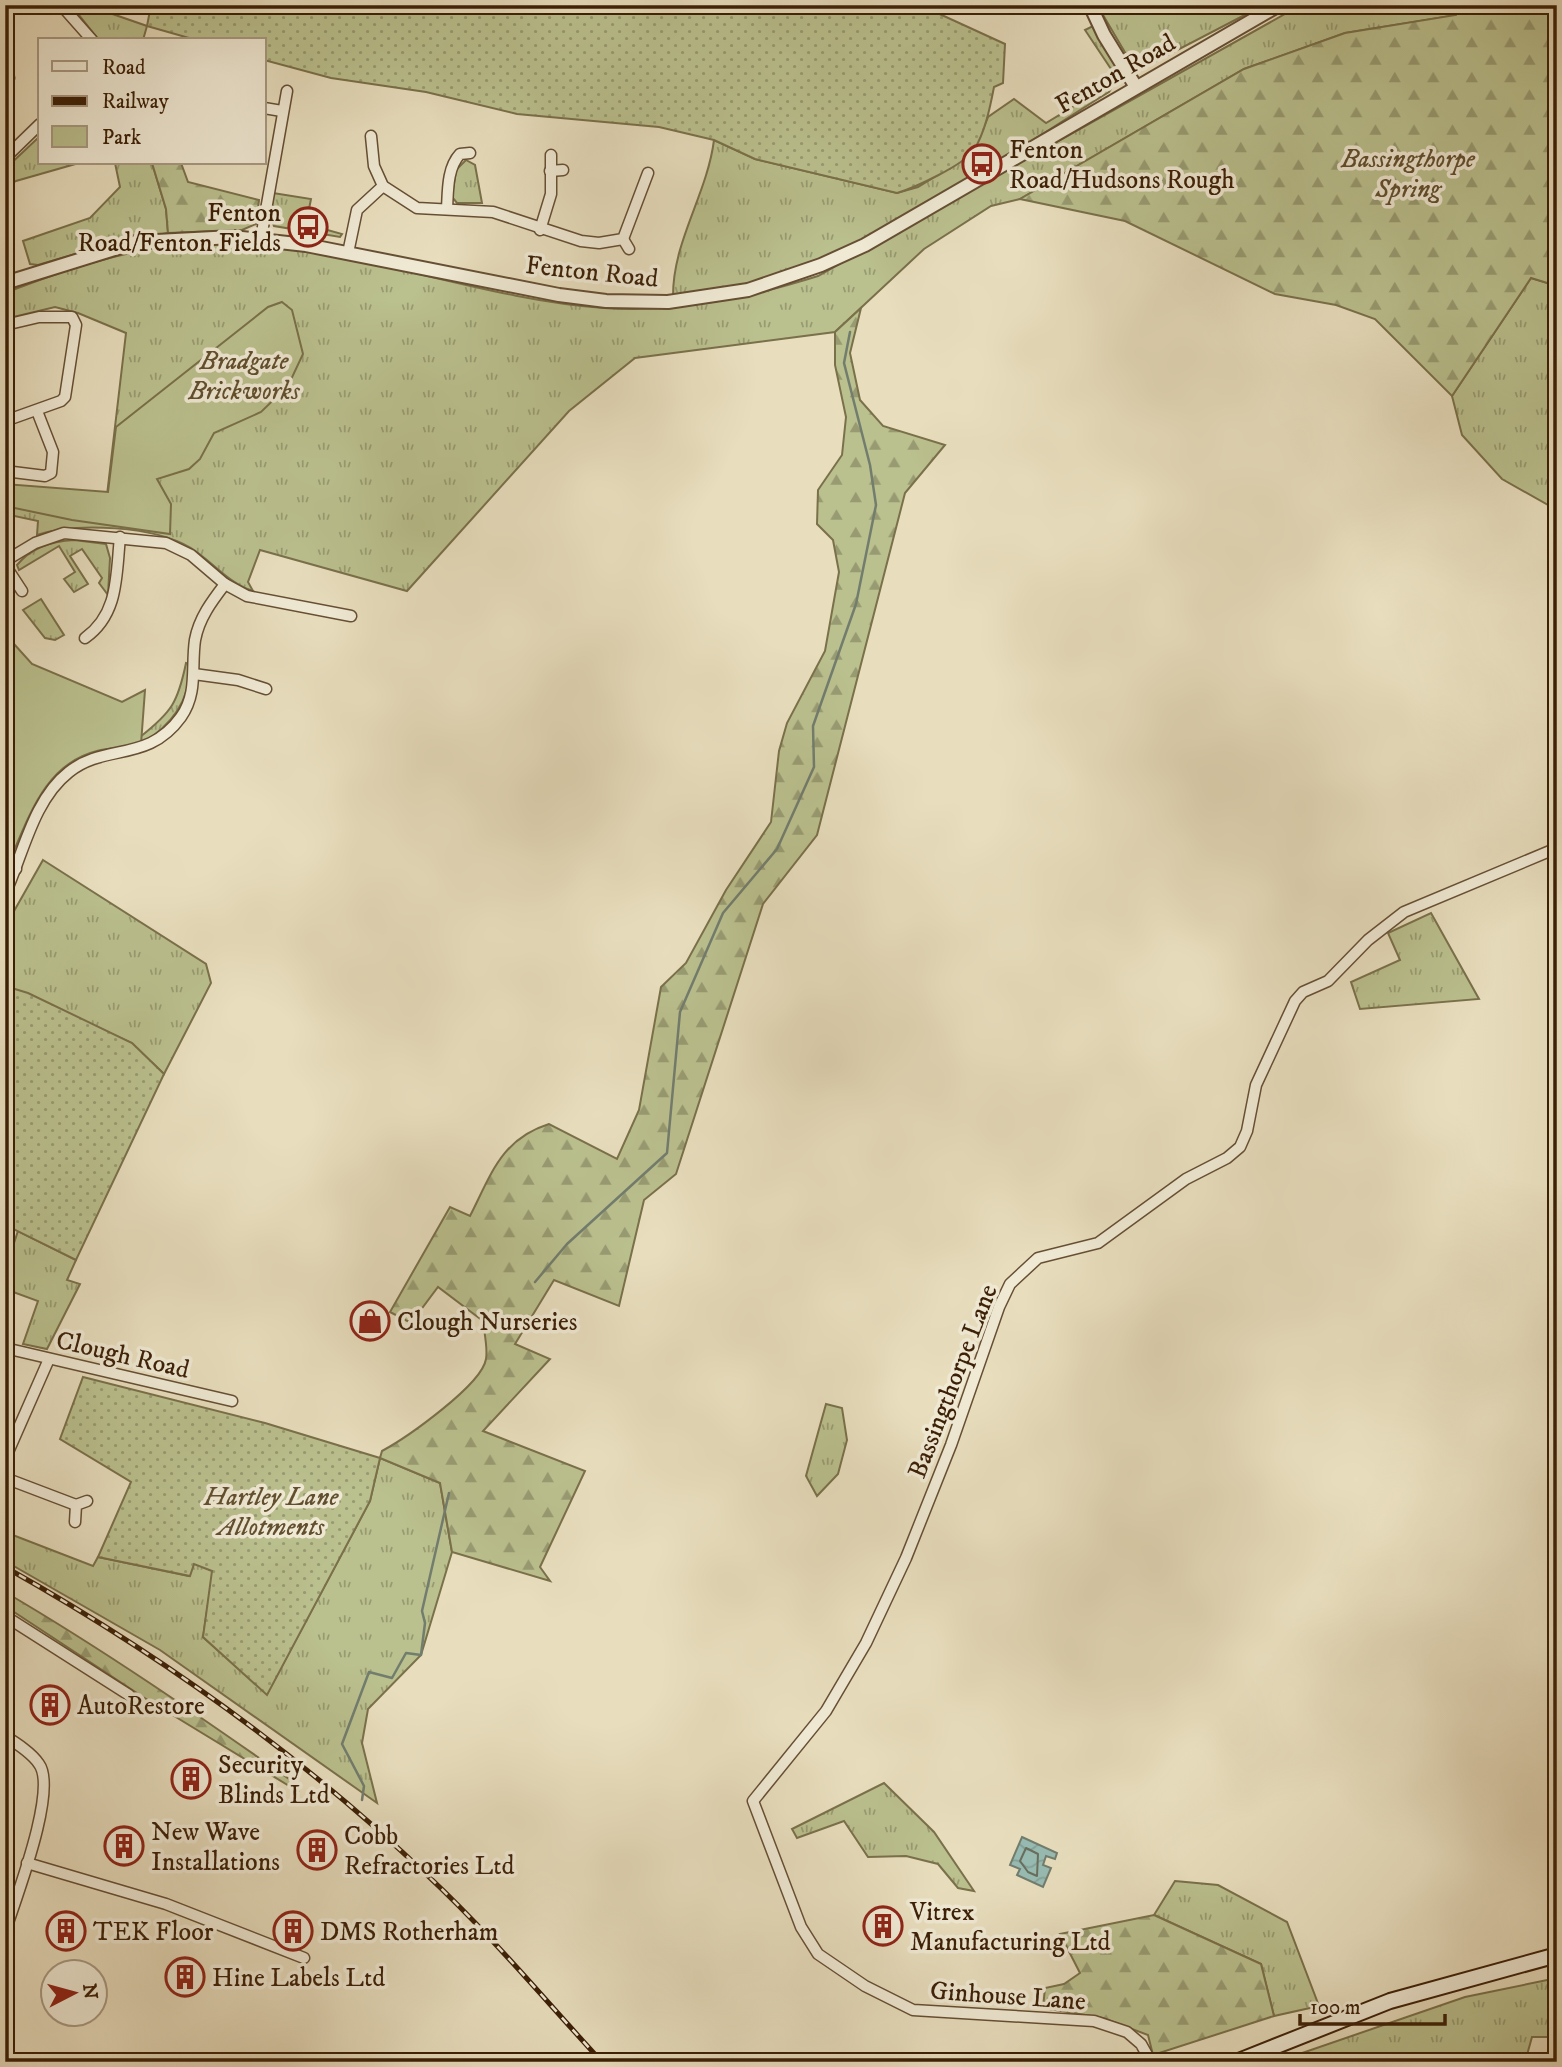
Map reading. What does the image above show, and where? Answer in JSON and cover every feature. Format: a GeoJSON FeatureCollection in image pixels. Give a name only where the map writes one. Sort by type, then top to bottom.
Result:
{"type":"FeatureCollection","features":[{"type":"Feature","properties":{"kind":"main road"},"geometry":{"type":"LineString","coordinates":[[1236,2062],[1390,2001],[1557,1955]]}},
{"type":"Feature","properties":{"kind":"street"},"geometry":{"type":"LineString","coordinates":[[61,5],[90,38]]}},
{"type":"Feature","properties":{"kind":"street"},"geometry":{"type":"LineString","coordinates":[[1090,5],[1104,35],[1136,87]]}},
{"type":"Feature","properties":{"kind":"street","name":"Fenton Road"},"geometry":{"type":"LineString","coordinates":[[5,283],[137,242],[188,238],[261,238],[518,288],[606,301],[668,302],[748,290],[821,265],[865,244],[1279,5]]}},
{"type":"Feature","properties":{"kind":"street"},"geometry":{"type":"LineString","coordinates":[[261,238],[287,91]]}},
{"type":"Feature","properties":{"kind":"street"},"geometry":{"type":"LineString","coordinates":[[266,108],[282,111]]}},
{"type":"Feature","properties":{"kind":"street"},"geometry":{"type":"LineString","coordinates":[[5,158],[38,126]]}},
{"type":"Feature","properties":{"kind":"street"},"geometry":{"type":"LineString","coordinates":[[372,136],[374,166],[383,186],[417,208],[493,212],[540,230],[581,241],[626,244],[648,173]]}},
{"type":"Feature","properties":{"kind":"street"},"geometry":{"type":"LineString","coordinates":[[447,209],[449,178],[456,158],[470,153]]}},
{"type":"Feature","properties":{"kind":"street"},"geometry":{"type":"LineString","coordinates":[[540,230],[551,194],[551,155]]}},
{"type":"Feature","properties":{"kind":"street"},"geometry":{"type":"LineString","coordinates":[[550,171],[563,170]]}},
{"type":"Feature","properties":{"kind":"street"},"geometry":{"type":"LineString","coordinates":[[348,253],[357,210],[383,186]]}},
{"type":"Feature","properties":{"kind":"street"},"geometry":{"type":"LineString","coordinates":[[5,325],[51,316],[75,320],[65,397],[37,411],[5,421]]}},
{"type":"Feature","properties":{"kind":"street"},"geometry":{"type":"LineString","coordinates":[[5,471],[45,476],[51,473],[53,452],[37,411]]}},
{"type":"Feature","properties":{"kind":"street"},"geometry":{"type":"LineString","coordinates":[[22,591],[5,563],[42,540],[64,533],[120,537],[178,548],[204,564],[225,584],[258,599],[296,603],[351,615]]}},
{"type":"Feature","properties":{"kind":"street"},"geometry":{"type":"LineString","coordinates":[[85,638],[102,624],[112,604],[120,537]]}},
{"type":"Feature","properties":{"kind":"street"},"geometry":{"type":"LineString","coordinates":[[5,894],[44,802],[60,780],[93,759],[135,751],[160,738],[185,710],[194,674],[195,639],[200,623],[225,584]]}},
{"type":"Feature","properties":{"kind":"street"},"geometry":{"type":"LineString","coordinates":[[194,674],[238,680],[266,689]]}},
{"type":"Feature","properties":{"kind":"street","name":"Bassingthorpe Lane"},"geometry":{"type":"LineString","coordinates":[[753,1801],[826,1712],[866,1643],[906,1558],[951,1445],[999,1307],[1016,1276],[1050,1253],[1098,1242],[1186,1180],[1227,1158],[1240,1147],[1247,1131],[1256,1085],[1295,1001],[1303,992],[1328,981],[1368,940],[1404,912],[1557,848]]}},
{"type":"Feature","properties":{"kind":"street"},"geometry":{"type":"LineString","coordinates":[[5,864],[16,869]]}},
{"type":"Feature","properties":{"kind":"street","name":"Clough Road"},"geometry":{"type":"LineString","coordinates":[[5,1348],[232,1401]]}},
{"type":"Feature","properties":{"kind":"street"},"geometry":{"type":"LineString","coordinates":[[6,1454],[49,1359]]}},
{"type":"Feature","properties":{"kind":"street"},"geometry":{"type":"LineString","coordinates":[[5,1478],[76,1505],[87,1501]]}},
{"type":"Feature","properties":{"kind":"street"},"geometry":{"type":"LineString","coordinates":[[75,1522],[76,1505]]}},
{"type":"Feature","properties":{"kind":"street"},"geometry":{"type":"LineString","coordinates":[[5,1616],[129,1695]]}},
{"type":"Feature","properties":{"kind":"street"},"geometry":{"type":"LineString","coordinates":[[5,1736],[40,1764],[46,1785],[27,1863],[5,1932]]}},
{"type":"Feature","properties":{"kind":"street","name":"Ginhouse Lane"},"geometry":{"type":"LineString","coordinates":[[753,1801],[801,1927],[818,1954],[846,1973],[913,2010],[1094,2021],[1127,2032],[1141,2043],[1151,2062]]}},
{"type":"Feature","properties":{"kind":"street"},"geometry":{"type":"LineString","coordinates":[[27,1863],[166,1904],[304,1958]]}},
{"type":"Feature","properties":{"kind":"green space"},"geometry":{"type":"Polygon","coordinates":[[[71,5],[98,5],[98,9],[147,26],[144,38],[97,38],[71,5]]]}},
{"type":"Feature","properties":{"kind":"green space"},"geometry":{"type":"Polygon","coordinates":[[[151,5],[920,5],[1005,44],[1003,83],[994,87],[984,128],[974,150],[938,175],[897,193],[755,159],[714,140],[659,127],[517,114],[426,92],[331,78],[266,61],[266,38],[189,38],[147,26],[151,5]]]}},
{"type":"Feature","properties":{"kind":"green space"},"geometry":{"type":"Polygon","coordinates":[[[1105,5],[1264,5],[1141,69],[1133,66],[1103,15],[1105,5]]]}},
{"type":"Feature","properties":{"kind":"green space"},"geometry":{"type":"Polygon","coordinates":[[[1301,5],[1457,5],[1457,15],[1345,33],[1244,69],[1020,199],[991,206],[924,249],[835,332],[635,358],[569,411],[407,591],[260,550],[248,582],[253,591],[228,578],[191,548],[157,535],[116,528],[73,528],[37,535],[38,521],[5,514],[5,487],[107,495],[126,333],[78,313],[55,307],[5,319],[5,293],[73,269],[142,251],[190,244],[242,244],[346,258],[500,293],[604,308],[685,306],[739,297],[818,276],[1301,5]]]}},
{"type":"Feature","properties":{"kind":"green space","name":"Bassingthorpe Spring"},"geometry":{"type":"Polygon","coordinates":[[[1457,5],[1557,5],[1557,286],[1531,278],[1452,396],[1375,319],[1336,305],[1275,294],[1125,221],[1020,199],[1244,69],[1345,33],[1456,15],[1457,5]]]}},
{"type":"Feature","properties":{"kind":"green space"},"geometry":{"type":"Polygon","coordinates":[[[1093,26],[1118,70],[1118,78],[1109,92],[953,191],[831,256],[760,282],[673,296],[678,256],[705,180],[714,140],[755,159],[897,193],[918,187],[973,153],[988,117],[1014,99],[1046,123],[1097,92],[1111,69],[1085,30],[1093,26]]]}},
{"type":"Feature","properties":{"kind":"green space"},"geometry":{"type":"Polygon","coordinates":[[[38,138],[38,164],[76,164],[16,181],[5,188],[5,169],[38,138]]]}},
{"type":"Feature","properties":{"kind":"green space"},"geometry":{"type":"Polygon","coordinates":[[[466,160],[475,165],[482,203],[457,203],[452,197],[456,170],[466,160]]]}},
{"type":"Feature","properties":{"kind":"green space"},"geometry":{"type":"Polygon","coordinates":[[[115,164],[152,164],[166,209],[168,233],[106,245],[38,265],[30,264],[23,241],[90,218],[120,187],[115,164]]]}},
{"type":"Feature","properties":{"kind":"green space"},"geometry":{"type":"Polygon","coordinates":[[[152,164],[181,164],[188,182],[259,200],[256,224],[242,230],[168,233],[166,209],[152,164]]]}},
{"type":"Feature","properties":{"kind":"green space"},"geometry":{"type":"Polygon","coordinates":[[[273,193],[311,199],[306,224],[342,234],[340,237],[274,226],[271,218],[273,193]]]}},
{"type":"Feature","properties":{"kind":"green space"},"geometry":{"type":"Polygon","coordinates":[[[1531,278],[1557,286],[1557,510],[1502,479],[1462,435],[1452,396],[1531,278]]]}},
{"type":"Feature","properties":{"kind":"green space","name":"Bradgate Brickworks"},"geometry":{"type":"Polygon","coordinates":[[[282,302],[292,310],[303,354],[288,386],[261,412],[214,433],[200,459],[189,469],[157,479],[171,504],[170,534],[72,520],[5,506],[5,484],[108,492],[116,427],[268,307],[282,302]]]}},
{"type":"Feature","properties":{"kind":"green space"},"geometry":{"type":"Polygon","coordinates":[[[861,308],[850,353],[860,400],[883,426],[945,445],[905,493],[817,835],[763,904],[676,1174],[644,1200],[619,1306],[554,1280],[515,1344],[550,1359],[483,1431],[585,1471],[540,1567],[550,1581],[452,1552],[440,1483],[380,1458],[382,1451],[408,1435],[458,1396],[481,1370],[486,1359],[483,1321],[438,1287],[411,1323],[390,1312],[450,1207],[470,1216],[499,1160],[519,1139],[549,1124],[617,1159],[639,1110],[661,987],[686,963],[726,890],[771,822],[779,751],[787,723],[825,651],[839,572],[833,540],[817,524],[818,490],[842,455],[846,417],[835,365],[835,332],[861,308]]]}},
{"type":"Feature","properties":{"kind":"green space"},"geometry":{"type":"Polygon","coordinates":[[[74,540],[106,544],[110,558],[108,595],[99,583],[102,578],[82,549],[70,556],[88,584],[74,592],[64,579],[75,572],[59,546],[19,570],[17,565],[36,550],[50,544],[74,540]]]}},
{"type":"Feature","properties":{"kind":"green space"},"geometry":{"type":"Polygon","coordinates":[[[41,599],[64,635],[55,640],[45,638],[23,610],[41,599]]]}},
{"type":"Feature","properties":{"kind":"green space"},"geometry":{"type":"Polygon","coordinates":[[[5,634],[32,664],[122,702],[145,690],[141,744],[97,751],[66,766],[43,791],[13,853],[5,856],[5,763],[12,710],[5,708],[5,634]]]}},
{"type":"Feature","properties":{"kind":"green space"},"geometry":{"type":"Polygon","coordinates":[[[186,663],[191,665],[190,678],[177,711],[162,729],[141,744],[140,737],[167,713],[172,705],[180,688],[186,663]]]}},
{"type":"Feature","properties":{"kind":"green space"},"geometry":{"type":"Polygon","coordinates":[[[43,860],[206,964],[211,983],[164,1074],[132,1043],[5,986],[5,927],[43,860]]]}},
{"type":"Feature","properties":{"kind":"green space"},"geometry":{"type":"Polygon","coordinates":[[[1431,913],[1479,999],[1360,1009],[1351,982],[1400,960],[1388,933],[1431,913]]]}},
{"type":"Feature","properties":{"kind":"green space"},"geometry":{"type":"Polygon","coordinates":[[[5,986],[28,993],[132,1043],[164,1074],[76,1260],[5,1225],[5,986]]]}},
{"type":"Feature","properties":{"kind":"green space"},"geometry":{"type":"Polygon","coordinates":[[[18,1231],[76,1260],[67,1280],[80,1284],[47,1349],[23,1344],[38,1301],[5,1289],[5,1270],[18,1231]]]}},
{"type":"Feature","properties":{"kind":"green space","name":"Hartley Lane Allotments"},"geometry":{"type":"Polygon","coordinates":[[[83,1377],[265,1423],[380,1458],[370,1501],[267,1695],[203,1637],[212,1571],[194,1564],[190,1576],[98,1557],[131,1482],[60,1439],[83,1377]]]}},
{"type":"Feature","properties":{"kind":"green space"},"geometry":{"type":"Polygon","coordinates":[[[826,1404],[842,1408],[847,1440],[838,1474],[817,1496],[806,1476],[826,1404]]]}},
{"type":"Feature","properties":{"kind":"green space"},"geometry":{"type":"Polygon","coordinates":[[[380,1458],[440,1483],[452,1552],[421,1655],[368,1709],[362,1743],[377,1803],[160,1650],[5,1561],[5,1532],[93,1566],[98,1557],[189,1576],[194,1563],[213,1571],[203,1637],[267,1694],[370,1501],[380,1458]]]}},
{"type":"Feature","properties":{"kind":"green space"},"geometry":{"type":"Polygon","coordinates":[[[5,1592],[186,1707],[292,1781],[299,1792],[143,1697],[5,1606],[5,1592]]]}},
{"type":"Feature","properties":{"kind":"green space"},"geometry":{"type":"Polygon","coordinates":[[[884,1783],[934,1832],[974,1891],[958,1888],[938,1864],[906,1856],[868,1857],[844,1821],[797,1838],[792,1829],[884,1783]]]}},
{"type":"Feature","properties":{"kind":"green space"},"geometry":{"type":"Polygon","coordinates":[[[1175,1881],[1218,1885],[1287,1922],[1319,2006],[1274,2016],[1261,1964],[1154,1915],[1175,1881]]]}},
{"type":"Feature","properties":{"kind":"green space"},"geometry":{"type":"Polygon","coordinates":[[[1154,1915],[1261,1964],[1274,2016],[1153,2055],[1148,2035],[1103,2018],[1043,2008],[1045,1988],[1064,1984],[1080,1973],[1060,1934],[1154,1915]]]}},
{"type":"Feature","properties":{"kind":"green space"},"geometry":{"type":"Polygon","coordinates":[[[1557,1978],[1557,2037],[1532,2037],[1525,2062],[1276,2062],[1465,1997],[1557,1978]]]}},
{"type":"Feature","properties":{"kind":"water"},"geometry":{"type":"Polygon","coordinates":[[[1022,1837],[1057,1853],[1055,1859],[1046,1856],[1043,1865],[1051,1868],[1043,1887],[1017,1875],[1020,1869],[1010,1865],[1022,1837]]]}},
{"type":"Feature","properties":{"kind":"waterway"},"geometry":{"type":"LineString","coordinates":[[535,1282],[567,1244],[667,1153],[680,1012],[723,913],[777,849],[814,767],[813,726],[856,604],[876,505],[870,465],[844,363],[850,332]]}},
{"type":"Feature","properties":{"kind":"waterway"},"geometry":{"type":"LineString","coordinates":[[362,1800],[364,1786],[342,1744],[369,1672],[392,1678],[406,1653],[421,1655],[425,1623],[422,1611],[449,1493]]}},
{"type":"Feature","properties":{"kind":"railway"},"geometry":{"type":"LineString","coordinates":[[5,1567],[173,1671],[226,1708],[330,1789],[451,1898],[602,2062]]}},
{"type":"Feature","properties":{"kind":"place","name":"Fenton Road/Hudsons Rough"},"geometry":{"type":"Point","coordinates":[982,164]}},
{"type":"Feature","properties":{"kind":"place","name":"Fenton Road/Fenton Fields"},"geometry":{"type":"Point","coordinates":[308,227]}},
{"type":"Feature","properties":{"kind":"place","name":"Clough Nurseries"},"geometry":{"type":"Point","coordinates":[370,1321]}},
{"type":"Feature","properties":{"kind":"place","name":"AutoRestore"},"geometry":{"type":"Point","coordinates":[50,1705]}},
{"type":"Feature","properties":{"kind":"place","name":"Security Blinds Ltd"},"geometry":{"type":"Point","coordinates":[191,1779]}},
{"type":"Feature","properties":{"kind":"place","name":"New Wave Installations"},"geometry":{"type":"Point","coordinates":[124,1846]}},
{"type":"Feature","properties":{"kind":"place","name":"Cobb Refractories Ltd"},"geometry":{"type":"Point","coordinates":[317,1850]}},
{"type":"Feature","properties":{"kind":"place","name":"Vitrex Manufacturing Ltd"},"geometry":{"type":"Point","coordinates":[883,1926]}},
{"type":"Feature","properties":{"kind":"place","name":"TEK Floor"},"geometry":{"type":"Point","coordinates":[66,1931]}},
{"type":"Feature","properties":{"kind":"place","name":"DMS Rotherham"},"geometry":{"type":"Point","coordinates":[293,1931]}},
{"type":"Feature","properties":{"kind":"place","name":"Hine Labels Ltd"},"geometry":{"type":"Point","coordinates":[185,1977]}}]}
